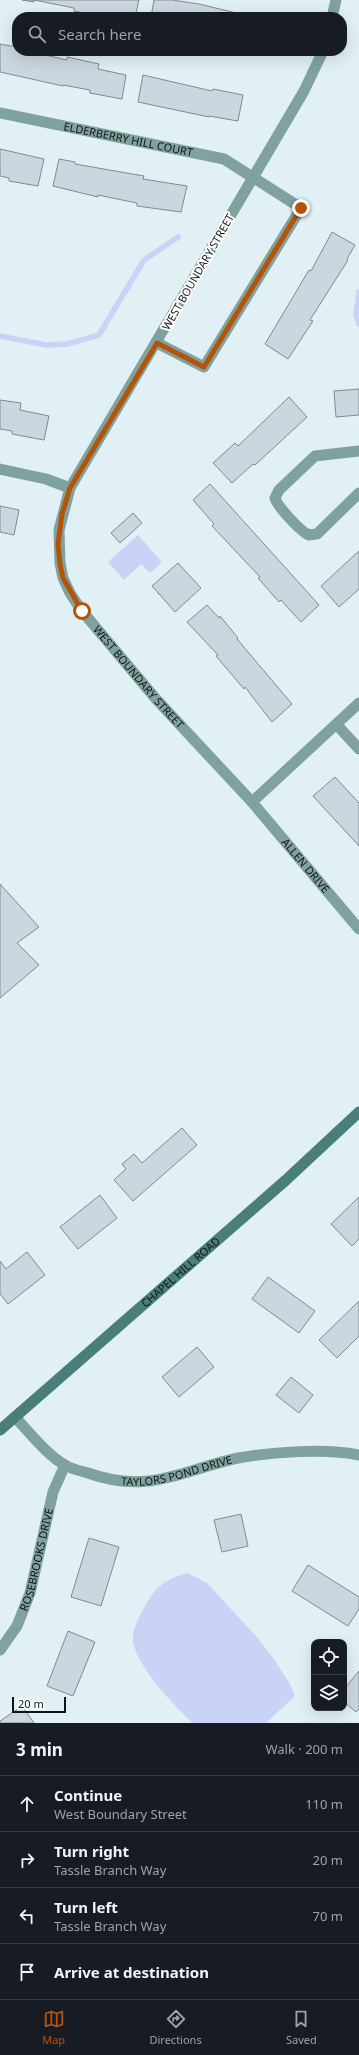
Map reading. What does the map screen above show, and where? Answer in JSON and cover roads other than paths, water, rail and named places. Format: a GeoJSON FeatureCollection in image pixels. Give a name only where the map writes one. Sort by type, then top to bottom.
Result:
{"type":"FeatureCollection","features":[{"type":"Feature","properties":{"kind":"main road","name":"CHAPEL HILL ROAD"},"geometry":{"type":"LineString","coordinates":[[0,1430],[286,1180],[359,1112]]}},
{"type":"Feature","properties":{"kind":"street"},"geometry":{"type":"LineString","coordinates":[[333,12],[336,0]]}},
{"type":"Feature","properties":{"kind":"street","name":"WEST BOUNDARY STREET"},"geometry":{"type":"LineString","coordinates":[[252,802],[151,693],[82,611],[63,578],[58,544],[62,514],[70,488],[157,343],[253,176],[304,91],[321,56]]}},
{"type":"Feature","properties":{"kind":"street","name":"ELDERBERRY HILL COURT"},"geometry":{"type":"LineString","coordinates":[[0,114],[211,155],[224,159],[253,176],[301,208],[204,367],[157,343]]}},
{"type":"Feature","properties":{"kind":"street"},"geometry":{"type":"LineString","coordinates":[[359,451],[315,456],[279,490],[275,498],[278,505],[303,532],[309,535],[317,534],[359,493]]}},
{"type":"Feature","properties":{"kind":"street"},"geometry":{"type":"LineString","coordinates":[[0,470],[46,479],[70,488]]}},
{"type":"Feature","properties":{"kind":"street"},"geometry":{"type":"LineString","coordinates":[[252,802],[359,704]]}},
{"type":"Feature","properties":{"kind":"street"},"geometry":{"type":"LineString","coordinates":[[337,725],[359,749]]}},
{"type":"Feature","properties":{"kind":"street","name":"ALLEN DRIVE"},"geometry":{"type":"LineString","coordinates":[[252,802],[359,929]]}},
{"type":"Feature","properties":{"kind":"street","name":"TAYLORS POND DRIVE"},"geometry":{"type":"LineString","coordinates":[[15,1417],[39,1443],[65,1466],[98,1477],[137,1482],[171,1478],[237,1459],[255,1456],[319,1452],[359,1455]]}},
{"type":"Feature","properties":{"kind":"street","name":"ROSEBROOKS DRIVE"},"geometry":{"type":"LineString","coordinates":[[0,1650],[17,1626],[30,1593],[54,1492],[65,1466]]}},
{"type":"Feature","properties":{"kind":"water"},"geometry":{"type":"Polygon","coordinates":[[[138,535],[162,562],[150,573],[141,564],[124,580],[108,562],[138,535]]]}},
{"type":"Feature","properties":{"kind":"water"},"geometry":{"type":"Polygon","coordinates":[[[187,1573],[207,1583],[255,1635],[274,1659],[290,1684],[295,1696],[266,1723],[193,1723],[156,1683],[139,1658],[134,1646],[133,1636],[136,1625],[148,1600],[166,1581],[187,1573]]]}},
{"type":"Feature","properties":{"kind":"waterway"},"geometry":{"type":"LineString","coordinates":[[0,336],[46,345],[67,344],[99,335],[144,260],[178,237]]}},
{"type":"Feature","properties":{"kind":"waterway"},"geometry":{"type":"LineString","coordinates":[[359,292],[356,315],[359,324]]}}]}
